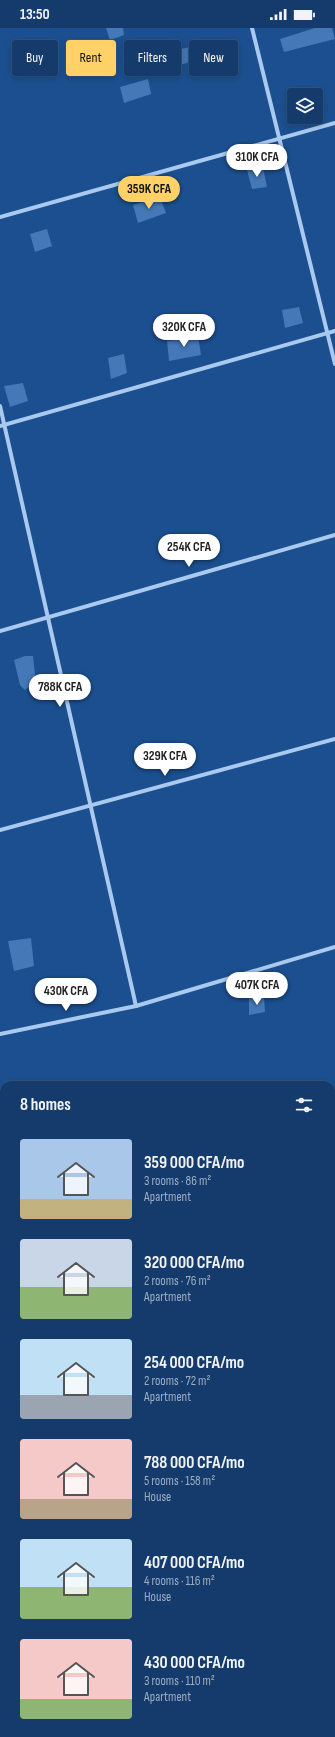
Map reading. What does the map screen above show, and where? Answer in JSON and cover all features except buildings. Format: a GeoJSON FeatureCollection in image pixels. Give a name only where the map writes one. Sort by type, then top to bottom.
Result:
{"type":"FeatureCollection","features":[{"type":"Feature","properties":{"kind":"street"},"geometry":{"type":"LineString","coordinates":[[252,28],[335,364]]}},
{"type":"Feature","properties":{"kind":"street"},"geometry":{"type":"LineString","coordinates":[[0,217],[335,123]]}},
{"type":"Feature","properties":{"kind":"street"},"geometry":{"type":"LineString","coordinates":[[2,426],[335,331]]}},
{"type":"Feature","properties":{"kind":"street"},"geometry":{"type":"LineString","coordinates":[[0,406],[2,426],[136,1006]]}},
{"type":"Feature","properties":{"kind":"street"},"geometry":{"type":"LineString","coordinates":[[0,631],[47,616],[335,535]]}},
{"type":"Feature","properties":{"kind":"street"},"geometry":{"type":"LineString","coordinates":[[0,830],[335,739]]}},
{"type":"Feature","properties":{"kind":"street"},"geometry":{"type":"LineString","coordinates":[[0,1034],[136,1006],[335,948]]}}]}
